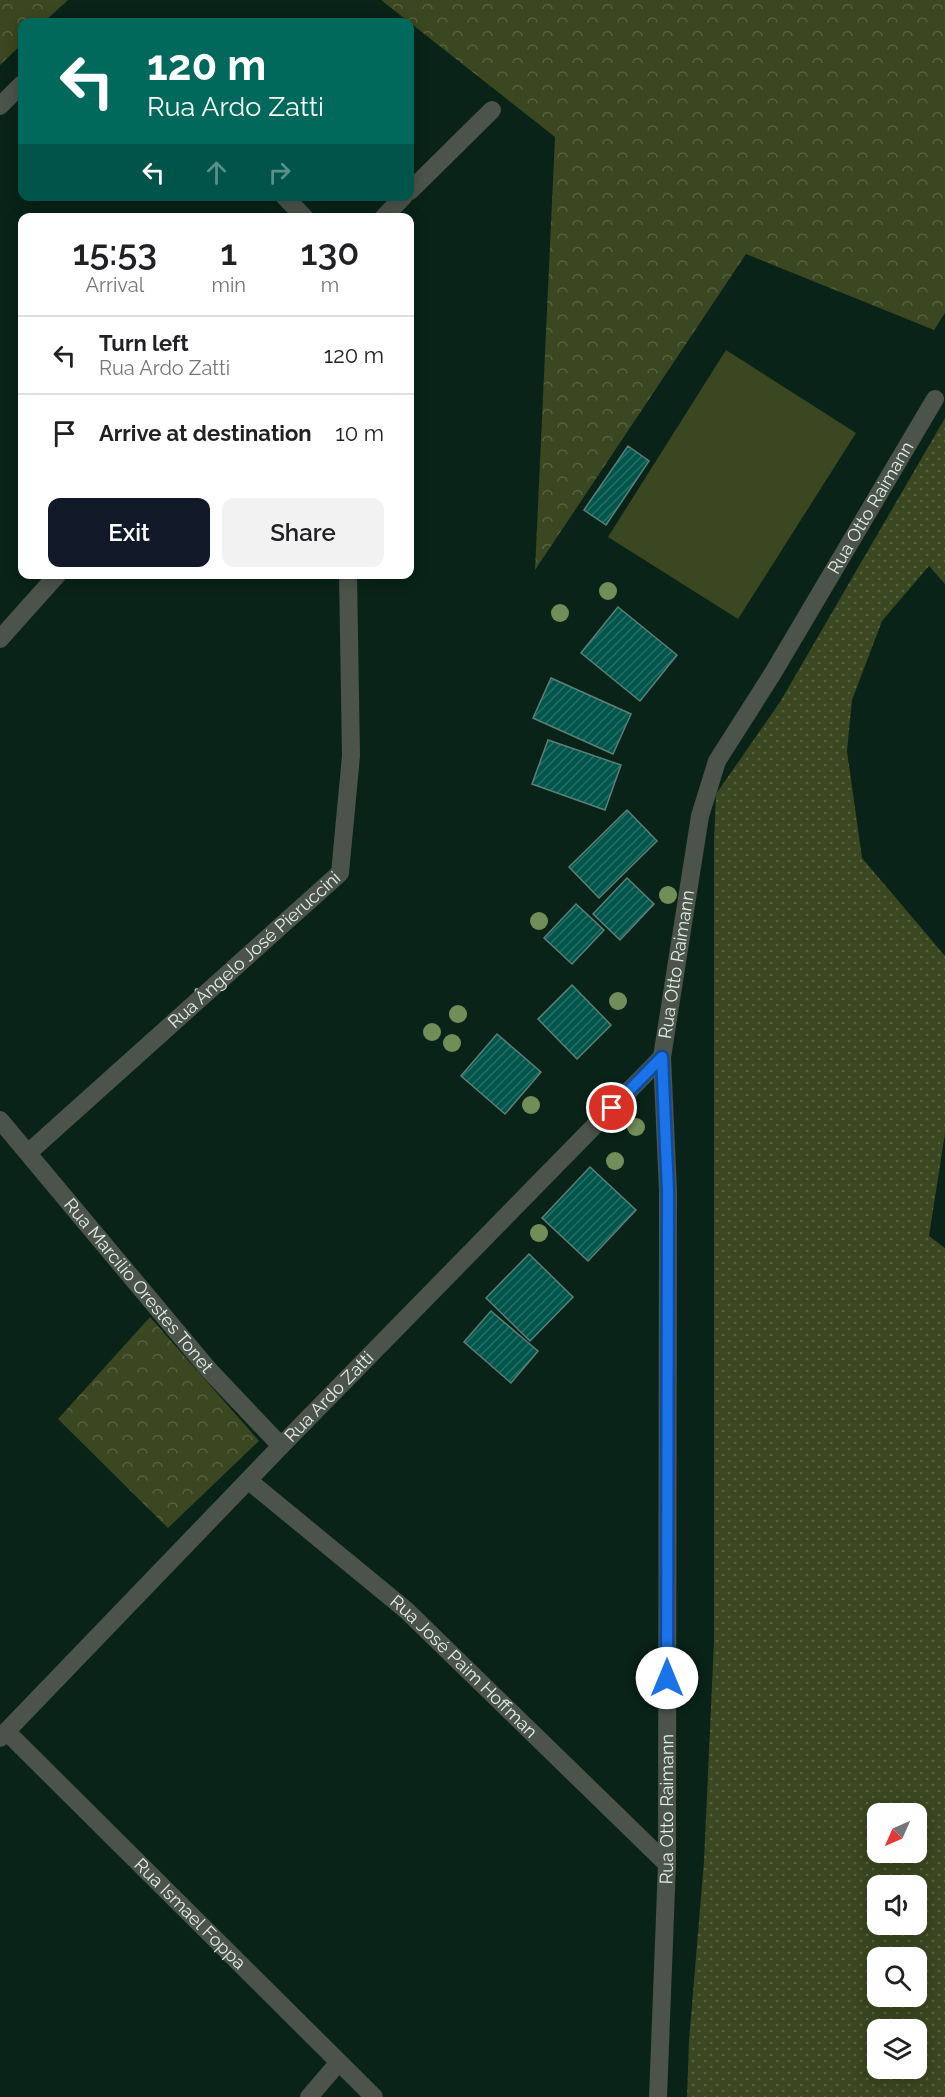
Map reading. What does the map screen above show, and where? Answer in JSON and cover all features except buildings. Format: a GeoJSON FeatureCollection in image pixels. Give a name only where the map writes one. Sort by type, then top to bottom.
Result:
{"type":"FeatureCollection","features":[{"type":"Feature","properties":{"kind":"street"},"geometry":{"type":"LineString","coordinates":[[0,106],[18,88]]}},
{"type":"Feature","properties":{"kind":"street"},"geometry":{"type":"LineString","coordinates":[[414,187],[492,110]]}},
{"type":"Feature","properties":{"kind":"street"},"geometry":{"type":"LineString","coordinates":[[289,201],[299,213]]}},
{"type":"Feature","properties":{"kind":"street"},"geometry":{"type":"LineString","coordinates":[[388,213],[399,201]]}},
{"type":"Feature","properties":{"kind":"street","name":"Rua Otto Raimann"},"geometry":{"type":"LineString","coordinates":[[658,2097],[667,1864],[668,1191],[662,1057],[700,816],[717,761],[779,663],[935,399]]}},
{"type":"Feature","properties":{"kind":"street"},"geometry":{"type":"LineString","coordinates":[[0,639],[54,579]]}},
{"type":"Feature","properties":{"kind":"street","name":"Rua Ângelo José Pieruccini"},"geometry":{"type":"LineString","coordinates":[[28,1153],[340,873],[351,756],[348,579]]}},
{"type":"Feature","properties":{"kind":"street","name":"Rua Ardo Zatti"},"geometry":{"type":"LineString","coordinates":[[3,1735],[281,1446],[662,1057]]}},
{"type":"Feature","properties":{"kind":"street","name":"Rua Marcílio Orestes Tonet"},"geometry":{"type":"LineString","coordinates":[[0,1120],[210,1370],[281,1446]]}},
{"type":"Feature","properties":{"kind":"street","name":"Rua José Paim Hoffman"},"geometry":{"type":"LineString","coordinates":[[249,1481],[406,1610],[667,1864]]}},
{"type":"Feature","properties":{"kind":"street","name":"Rua Ismael Foppa"},"geometry":{"type":"LineString","coordinates":[[3,1735],[374,2097]]}},
{"type":"Feature","properties":{"kind":"street"},"geometry":{"type":"LineString","coordinates":[[309,2097],[339,2062]]}},
{"type":"Feature","properties":{"kind":"green space"},"geometry":{"type":"Polygon","coordinates":[[[0,0],[68,0],[48,18],[18,18],[18,48],[0,65],[0,0]]]}},
{"type":"Feature","properties":{"kind":"green space"},"geometry":{"type":"Polygon","coordinates":[[[381,0],[945,0],[945,313],[934,330],[746,254],[535,570],[555,137],[414,26],[414,18],[404,18],[381,0]]]}},
{"type":"Feature","properties":{"kind":"green space"},"geometry":{"type":"Polygon","coordinates":[[[726,350],[856,433],[738,619],[608,537],[726,350]]]}},
{"type":"Feature","properties":{"kind":"green space"},"geometry":{"type":"Polygon","coordinates":[[[945,418],[945,584],[929,566],[882,621],[852,700],[847,751],[862,858],[945,956],[945,1133],[929,1236],[945,1248],[945,2097],[687,2097],[689,2041],[704,1861],[714,1641],[714,839],[716,794],[780,702],[945,418]]]}},
{"type":"Feature","properties":{"kind":"green space"},"geometry":{"type":"Polygon","coordinates":[[[150,1317],[259,1441],[168,1528],[58,1419],[150,1317]]]}},
{"type":"Feature","properties":{"kind":"route"},"geometry":{"type":"LineString","coordinates":[[612,1108],[662,1057],[668,1191],[667,1678]]}}]}
